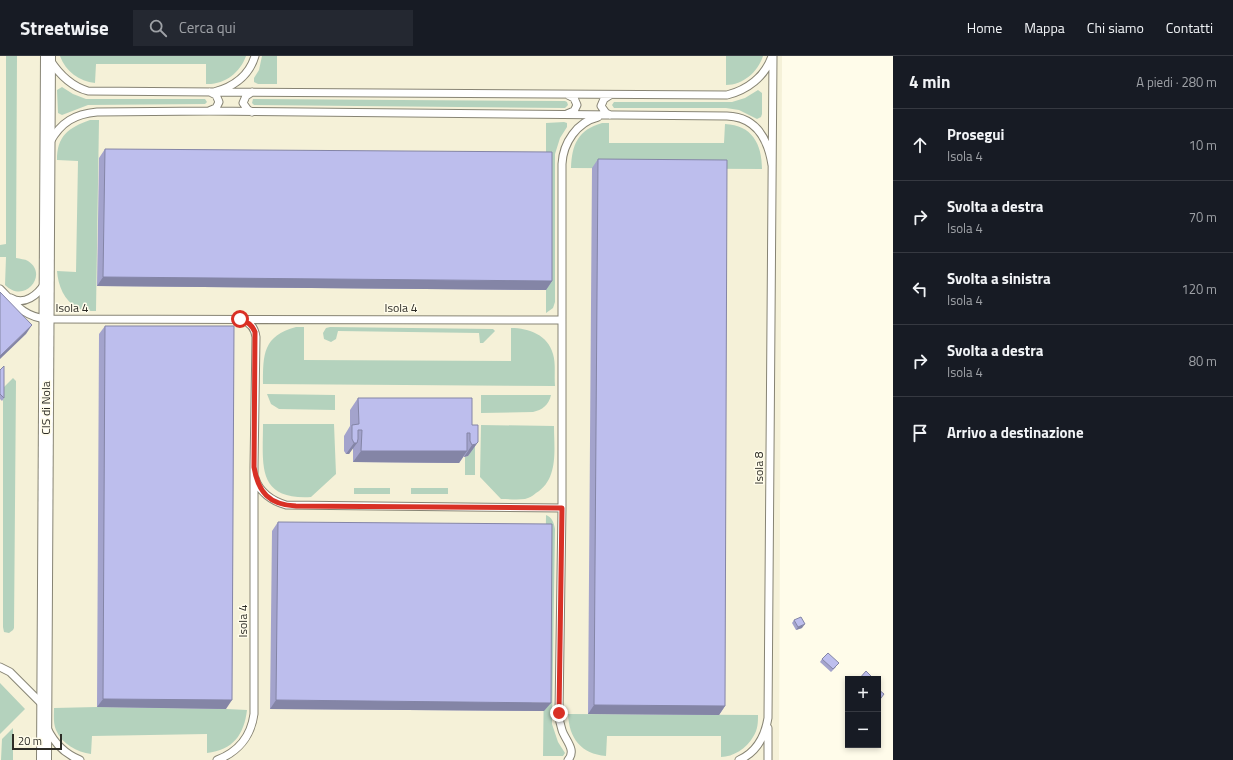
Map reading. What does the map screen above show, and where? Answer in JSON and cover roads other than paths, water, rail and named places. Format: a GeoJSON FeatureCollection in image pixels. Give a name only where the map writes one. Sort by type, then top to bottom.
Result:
{"type":"FeatureCollection","features":[{"type":"Feature","properties":{"kind":"street","name":"CIS di Nola"},"geometry":{"type":"LineString","coordinates":[[44,760],[49,56]]}},
{"type":"Feature","properties":{"kind":"lane"},"geometry":{"type":"LineString","coordinates":[[49,56],[54,66],[66,79],[73,85],[88,91],[567,95],[727,95],[736,93],[750,85],[762,74],[773,56]]}},
{"type":"Feature","properties":{"kind":"lane"},"geometry":{"type":"LineString","coordinates":[[211,92],[225,89],[239,80],[250,67],[255,56]]}},
{"type":"Feature","properties":{"kind":"lane"},"geometry":{"type":"LineString","coordinates":[[772,165],[773,56]]}},
{"type":"Feature","properties":{"kind":"lane"},"geometry":{"type":"LineString","coordinates":[[209,111],[216,108],[219,102],[216,95],[211,92]]}},
{"type":"Feature","properties":{"kind":"lane"},"geometry":{"type":"LineString","coordinates":[[252,112],[248,110],[243,103],[246,96],[253,92]]}},
{"type":"Feature","properties":{"kind":"lane"},"geometry":{"type":"LineString","coordinates":[[567,95],[574,98],[577,105],[574,111],[567,114]]}},
{"type":"Feature","properties":{"kind":"lane"},"geometry":{"type":"LineString","coordinates":[[608,115],[601,106],[604,99],[610,95]]}},
{"type":"Feature","properties":{"kind":"lane"},"geometry":{"type":"LineString","coordinates":[[48,154],[50,143],[59,129],[66,122],[81,114],[97,112],[209,111],[734,116],[744,119],[764,137],[770,152],[772,165]]}},
{"type":"Feature","properties":{"kind":"lane"},"geometry":{"type":"LineString","coordinates":[[568,760],[572,750],[562,731],[559,713],[562,508],[562,155],[569,139],[583,124],[592,118],[608,115]]}},
{"type":"Feature","properties":{"kind":"lane","name":"Isola 8"},"geometry":{"type":"LineString","coordinates":[[739,760],[757,747],[766,732],[768,718],[772,165]]}},
{"type":"Feature","properties":{"kind":"lane"},"geometry":{"type":"LineString","coordinates":[[2,291],[14,300],[27,300],[41,288],[47,278]]}},
{"type":"Feature","properties":{"kind":"lane","name":"Isola 4"},"geometry":{"type":"LineString","coordinates":[[2,291],[22,311],[37,318],[562,320]]}},
{"type":"Feature","properties":{"kind":"lane","name":"Isola 4"},"geometry":{"type":"LineString","coordinates":[[218,760],[236,750],[244,741],[252,724],[254,714],[255,332],[248,322],[240,319]]}},
{"type":"Feature","properties":{"kind":"lane","name":"Isola 4"},"geometry":{"type":"LineString","coordinates":[[254,467],[256,480],[263,492],[273,500],[286,505],[562,508]]}},
{"type":"Feature","properties":{"kind":"lane"},"geometry":{"type":"LineString","coordinates":[[0,667],[10,672],[44,713],[49,732],[64,751],[70,756],[80,760]]}},
{"type":"Feature","properties":{"kind":"lane"},"geometry":{"type":"LineString","coordinates":[[768,718],[768,760]]}}]}
